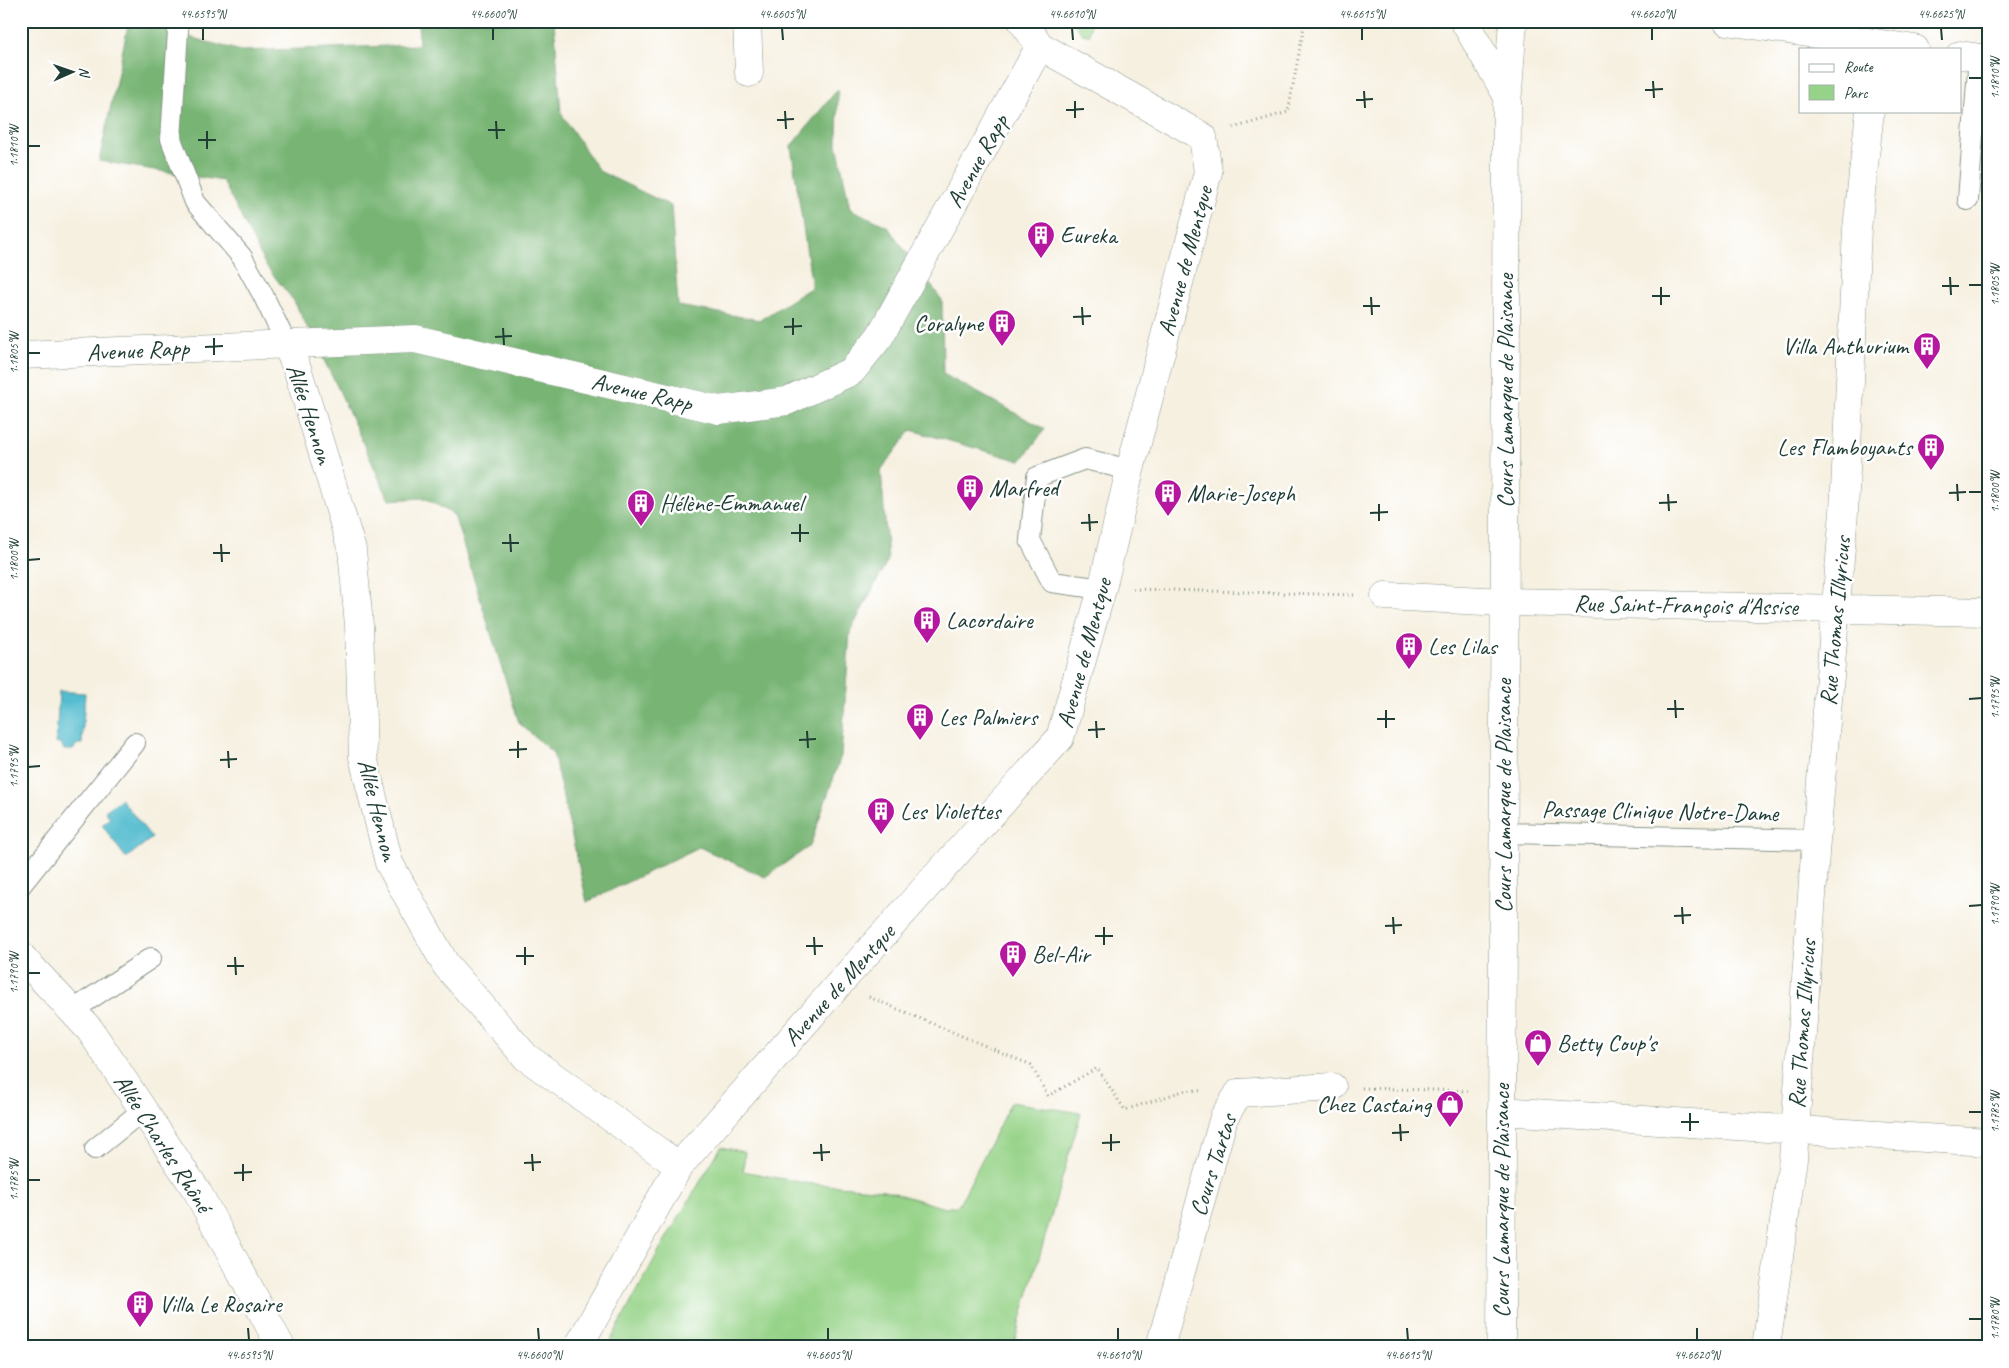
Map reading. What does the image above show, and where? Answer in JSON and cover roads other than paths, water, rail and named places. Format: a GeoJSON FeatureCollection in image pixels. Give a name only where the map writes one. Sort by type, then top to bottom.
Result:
{"type":"FeatureCollection","features":[{"type":"Feature","properties":{"kind":"street"},"geometry":{"type":"LineString","coordinates":[[747,21],[749,73]]}},
{"type":"Feature","properties":{"kind":"street"},"geometry":{"type":"LineString","coordinates":[[1022,21],[1040,46]]}},
{"type":"Feature","properties":{"kind":"street","name":"Cours Lamarque de Plaisance"},"geometry":{"type":"LineString","coordinates":[[1501,1347],[1507,95],[1513,21]]}},
{"type":"Feature","properties":{"kind":"street"},"geometry":{"type":"LineString","coordinates":[[1727,21],[1877,46],[1902,48]]}},
{"type":"Feature","properties":{"kind":"street"},"geometry":{"type":"LineString","coordinates":[[1477,27],[1507,95]]}},
{"type":"Feature","properties":{"kind":"street","name":"Avenue de Mentque"},"geometry":{"type":"LineString","coordinates":[[578,1347],[679,1166],[839,984],[1060,738],[1102,588],[1130,470],[1208,172],[1204,138],[1040,46]]}},
{"type":"Feature","properties":{"kind":"street","name":"Avenue Rapp"},"geometry":{"type":"LineString","coordinates":[[21,355],[416,339],[719,410],[787,401],[852,371],[880,336],[1040,46]]}},
{"type":"Feature","properties":{"kind":"street","name":"Rue Thomas Illyricus"},"geometry":{"type":"LineString","coordinates":[[1766,1347],[1793,1159],[1816,840],[1844,512],[1857,229],[1870,112]]}},
{"type":"Feature","properties":{"kind":"street","name":"Allée Hennon"},"geometry":{"type":"LineString","coordinates":[[286,343],[298,371],[352,550],[359,625],[363,757],[389,863],[446,965],[526,1056],[679,1166]]}},
{"type":"Feature","properties":{"kind":"street","name":"Rue Saint-François d'Assise"},"geometry":{"type":"LineString","coordinates":[[1385,596],[1504,602],[1988,612]]}},
{"type":"Feature","properties":{"kind":"street","name":"Allée Charles Rhôné"},"geometry":{"type":"LineString","coordinates":[[21,956],[90,1030],[197,1191],[281,1347]]}},
{"type":"Feature","properties":{"kind":"street","name":"Cours Tartas"},"geometry":{"type":"LineString","coordinates":[[1160,1347],[1224,1117],[1239,1093],[1332,1087]]}},
{"type":"Feature","properties":{"kind":"street"},"geometry":{"type":"LineString","coordinates":[[1502,1100],[1794,1130],[1988,1142]]}},
{"type":"Feature","properties":{"kind":"lane"},"geometry":{"type":"LineString","coordinates":[[178,31],[171,139],[195,202],[242,257],[286,343]]}},
{"type":"Feature","properties":{"kind":"lane"},"geometry":{"type":"LineString","coordinates":[[1968,200],[1976,57]]}},
{"type":"Feature","properties":{"kind":"lane"},"geometry":{"type":"LineString","coordinates":[[1102,588],[1052,582],[1030,540],[1037,478],[1085,459],[1130,470]]}},
{"type":"Feature","properties":{"kind":"lane"},"geometry":{"type":"LineString","coordinates":[[21,885],[135,743]]}},
{"type":"Feature","properties":{"kind":"lane","name":"Passage Clinique Notre-Dame"},"geometry":{"type":"LineString","coordinates":[[1503,832],[1816,840]]}},
{"type":"Feature","properties":{"kind":"lane"},"geometry":{"type":"LineString","coordinates":[[72,1011],[151,958]]}},
{"type":"Feature","properties":{"kind":"lane"},"geometry":{"type":"LineString","coordinates":[[95,1149],[143,1110]]}},
{"type":"Feature","properties":{"kind":"water"},"geometry":{"type":"Polygon","coordinates":[[[59,691],[85,693],[82,744],[77,744],[73,750],[64,750],[61,743],[56,743],[59,691]]]}},
{"type":"Feature","properties":{"kind":"water"},"geometry":{"type":"Polygon","coordinates":[[[121,799],[152,838],[126,858],[102,825],[110,818],[105,811],[121,799]]]}},
{"type":"Feature","properties":{"kind":"place","name":"Eureka"},"geometry":{"type":"Point","coordinates":[1041,259]}},
{"type":"Feature","properties":{"kind":"place","name":"Coralyne"},"geometry":{"type":"Point","coordinates":[1002,347]}},
{"type":"Feature","properties":{"kind":"place","name":"Villa Anthurium"},"geometry":{"type":"Point","coordinates":[1927,370]}},
{"type":"Feature","properties":{"kind":"place","name":"Les Flamboyants"},"geometry":{"type":"Point","coordinates":[1931,471]}},
{"type":"Feature","properties":{"kind":"place","name":"Marfred"},"geometry":{"type":"Point","coordinates":[970,512]}},
{"type":"Feature","properties":{"kind":"place","name":"Marie-Joseph"},"geometry":{"type":"Point","coordinates":[1168,517]}},
{"type":"Feature","properties":{"kind":"place","name":"Hélène-Emmanuel"},"geometry":{"type":"Point","coordinates":[641,527]}},
{"type":"Feature","properties":{"kind":"place","name":"Lacordaire"},"geometry":{"type":"Point","coordinates":[927,644]}},
{"type":"Feature","properties":{"kind":"place","name":"Les Lilas"},"geometry":{"type":"Point","coordinates":[1409,670]}},
{"type":"Feature","properties":{"kind":"place","name":"Les Palmiers"},"geometry":{"type":"Point","coordinates":[920,741]}},
{"type":"Feature","properties":{"kind":"place","name":"Les Violettes"},"geometry":{"type":"Point","coordinates":[881,835]}},
{"type":"Feature","properties":{"kind":"place","name":"Bel-Air"},"geometry":{"type":"Point","coordinates":[1013,978]}},
{"type":"Feature","properties":{"kind":"place","name":"Betty Coup's"},"geometry":{"type":"Point","coordinates":[1538,1067]}},
{"type":"Feature","properties":{"kind":"place","name":"Chez Castaing"},"geometry":{"type":"Point","coordinates":[1450,1128]}},
{"type":"Feature","properties":{"kind":"place","name":"Villa Le Rosaire"},"geometry":{"type":"Point","coordinates":[140,1328]}}]}
